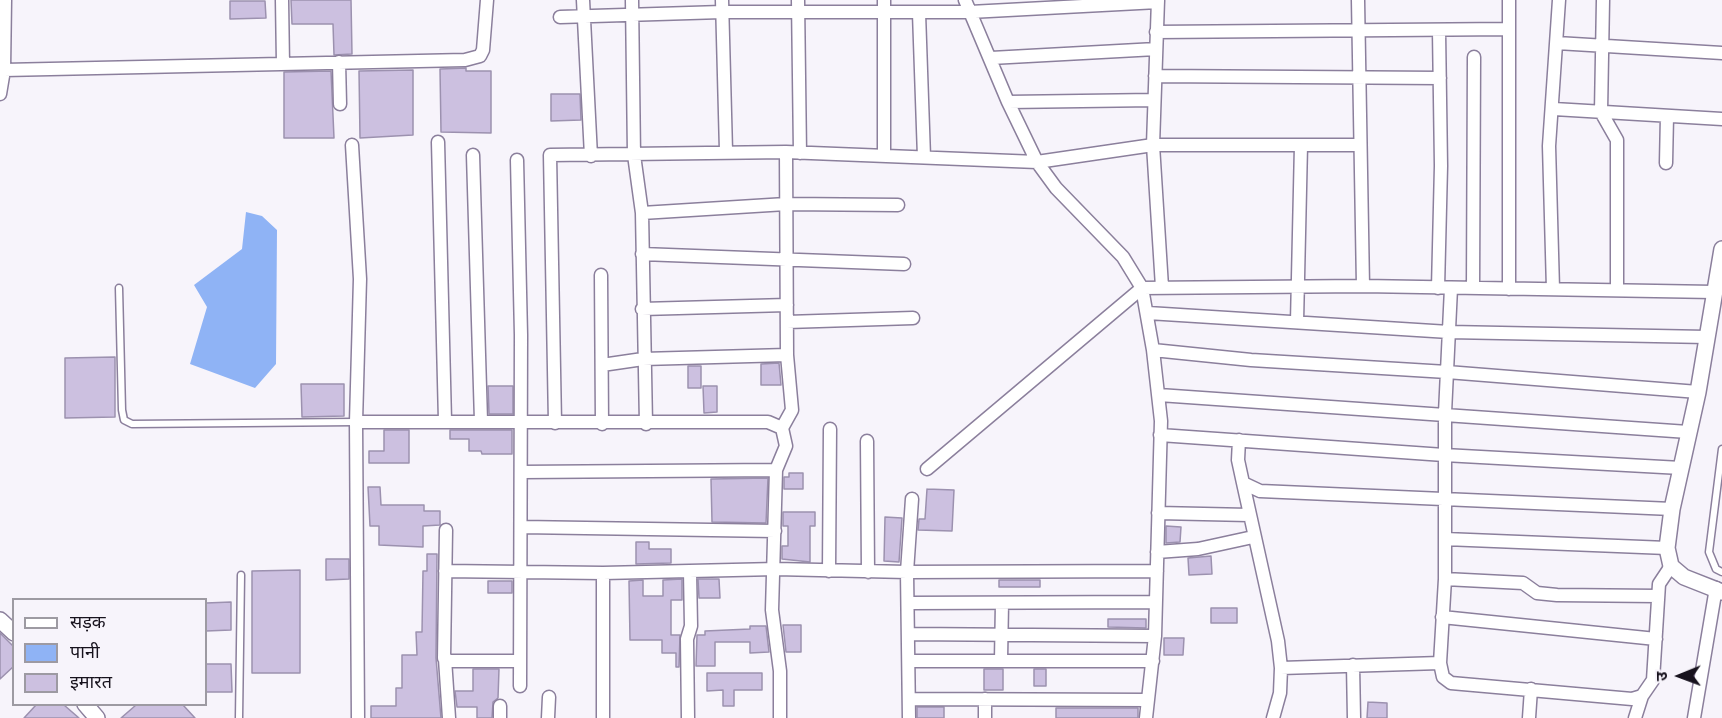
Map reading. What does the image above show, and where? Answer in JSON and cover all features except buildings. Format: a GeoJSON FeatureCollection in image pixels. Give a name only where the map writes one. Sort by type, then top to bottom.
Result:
{"type":"FeatureCollection","features":[{"type":"Feature","properties":{"kind":"street"},"geometry":{"type":"LineString","coordinates":[[0,93],[4,70],[5,0]]}},
{"type":"Feature","properties":{"kind":"street"},"geometry":{"type":"LineString","coordinates":[[282,0],[283,64]]}},
{"type":"Feature","properties":{"kind":"street"},"geometry":{"type":"LineString","coordinates":[[4,70],[465,60],[480,56],[486,40],[487,0]]}},
{"type":"Feature","properties":{"kind":"street"},"geometry":{"type":"LineString","coordinates":[[583,0],[591,156]]}},
{"type":"Feature","properties":{"kind":"street"},"geometry":{"type":"LineString","coordinates":[[632,0],[634,155],[642,213],[642,309],[646,424]]}},
{"type":"Feature","properties":{"kind":"street"},"geometry":{"type":"LineString","coordinates":[[965,0],[1008,102],[1037,162],[1056,188],[1123,257],[1142,288],[1148,313],[1159,395],[1160,435],[1154,661],[1146,718]]}},
{"type":"Feature","properties":{"kind":"street"},"geometry":{"type":"LineString","coordinates":[[1358,0],[1363,286]]}},
{"type":"Feature","properties":{"kind":"street"},"geometry":{"type":"LineString","coordinates":[[1509,0],[1509,289]]}},
{"type":"Feature","properties":{"kind":"street"},"geometry":{"type":"LineString","coordinates":[[1554,289],[1549,146],[1554,109],[1559,0]]}},
{"type":"Feature","properties":{"kind":"street"},"geometry":{"type":"LineString","coordinates":[[1603,0],[1604,46],[1601,112],[1617,140],[1617,289]]}},
{"type":"Feature","properties":{"kind":"street"},"geometry":{"type":"LineString","coordinates":[[560,17],[632,14],[722,6],[884,6],[919,13],[1158,1],[1153,145],[1162,288]]}},
{"type":"Feature","properties":{"kind":"street"},"geometry":{"type":"LineString","coordinates":[[722,6],[726,151]]}},
{"type":"Feature","properties":{"kind":"street"},"geometry":{"type":"LineString","coordinates":[[798,6],[800,153]]}},
{"type":"Feature","properties":{"kind":"street"},"geometry":{"type":"LineString","coordinates":[[884,6],[884,156]]}},
{"type":"Feature","properties":{"kind":"street"},"geometry":{"type":"LineString","coordinates":[[919,13],[924,157]]}},
{"type":"Feature","properties":{"kind":"street"},"geometry":{"type":"LineString","coordinates":[[1156,32],[1509,29]]}},
{"type":"Feature","properties":{"kind":"street"},"geometry":{"type":"LineString","coordinates":[[1439,31],[1445,288],[1449,332],[1444,413],[1445,579],[1440,663],[1443,677],[1452,683],[1632,699],[1642,696]]}},
{"type":"Feature","properties":{"kind":"street"},"geometry":{"type":"LineString","coordinates":[[1557,43],[1722,53]]}},
{"type":"Feature","properties":{"kind":"street"},"geometry":{"type":"LineString","coordinates":[[991,58],[1156,49]]}},
{"type":"Feature","properties":{"kind":"street"},"geometry":{"type":"LineString","coordinates":[[1473,288],[1474,57]]}},
{"type":"Feature","properties":{"kind":"street"},"geometry":{"type":"LineString","coordinates":[[339,62],[340,104]]}},
{"type":"Feature","properties":{"kind":"street"},"geometry":{"type":"LineString","coordinates":[[1155,76],[1440,78]]}},
{"type":"Feature","properties":{"kind":"street"},"geometry":{"type":"LineString","coordinates":[[1008,102],[1155,100]]}},
{"type":"Feature","properties":{"kind":"street"},"geometry":{"type":"LineString","coordinates":[[1554,109],[1722,119]]}},
{"type":"Feature","properties":{"kind":"street"},"geometry":{"type":"LineString","coordinates":[[1666,163],[1667,116]]}},
{"type":"Feature","properties":{"kind":"street"},"geometry":{"type":"LineString","coordinates":[[438,142],[445,421]]}},
{"type":"Feature","properties":{"kind":"street"},"geometry":{"type":"LineString","coordinates":[[352,144],[360,279],[356,422],[358,718]]}},
{"type":"Feature","properties":{"kind":"street"},"geometry":{"type":"LineString","coordinates":[[555,423],[550,155],[591,156],[726,151],[1037,162],[1153,145],[1360,146]]}},
{"type":"Feature","properties":{"kind":"street"},"geometry":{"type":"LineString","coordinates":[[1297,322],[1301,145]]}},
{"type":"Feature","properties":{"kind":"street"},"geometry":{"type":"LineString","coordinates":[[780,718],[780,671],[772,610],[776,569],[776,470],[786,446],[782,428],[792,410],[787,355],[786,152]]}},
{"type":"Feature","properties":{"kind":"street"},"geometry":{"type":"LineString","coordinates":[[473,155],[481,421]]}},
{"type":"Feature","properties":{"kind":"street"},"geometry":{"type":"LineString","coordinates":[[517,160],[522,472],[520,686]]}},
{"type":"Feature","properties":{"kind":"street"},"geometry":{"type":"LineString","coordinates":[[642,213],[786,204],[898,206]]}},
{"type":"Feature","properties":{"kind":"street"},"geometry":{"type":"LineString","coordinates":[[1694,718],[1719,590],[1684,577],[1671,566],[1667,548],[1672,509],[1698,392],[1722,249]]}},
{"type":"Feature","properties":{"kind":"street"},"geometry":{"type":"LineString","coordinates":[[642,254],[904,264]]}},
{"type":"Feature","properties":{"kind":"street"},"geometry":{"type":"LineString","coordinates":[[601,275],[602,424]]}},
{"type":"Feature","properties":{"kind":"street"},"geometry":{"type":"LineString","coordinates":[[927,469],[1142,288],[1363,286],[1714,292]]}},
{"type":"Feature","properties":{"kind":"street"},"geometry":{"type":"LineString","coordinates":[[642,309],[787,305]]}},
{"type":"Feature","properties":{"kind":"street"},"geometry":{"type":"LineString","coordinates":[[1148,313],[1449,332],[1707,337]]}},
{"type":"Feature","properties":{"kind":"street"},"geometry":{"type":"LineString","coordinates":[[787,322],[913,318]]}},
{"type":"Feature","properties":{"kind":"street"},"geometry":{"type":"LineString","coordinates":[[1153,350],[1251,360],[1447,372],[1698,392]]}},
{"type":"Feature","properties":{"kind":"street"},"geometry":{"type":"LineString","coordinates":[[602,365],[643,359],[787,355]]}},
{"type":"Feature","properties":{"kind":"street"},"geometry":{"type":"LineString","coordinates":[[1159,395],[1444,413],[1688,432]]}},
{"type":"Feature","properties":{"kind":"street"},"geometry":{"type":"LineString","coordinates":[[356,422],[481,421],[602,424],[768,422],[782,428]]}},
{"type":"Feature","properties":{"kind":"street"},"geometry":{"type":"LineString","coordinates":[[829,571],[830,429]]}},
{"type":"Feature","properties":{"kind":"street"},"geometry":{"type":"LineString","coordinates":[[1160,435],[1444,455],[1681,468]]}},
{"type":"Feature","properties":{"kind":"street"},"geometry":{"type":"LineString","coordinates":[[1239,440],[1238,460],[1253,537],[1278,641],[1281,668],[1280,693],[1273,718]]}},
{"type":"Feature","properties":{"kind":"street"},"geometry":{"type":"LineString","coordinates":[[867,441],[868,572]]}},
{"type":"Feature","properties":{"kind":"street"},"geometry":{"type":"LineString","coordinates":[[522,472],[776,470]]}},
{"type":"Feature","properties":{"kind":"street"},"geometry":{"type":"LineString","coordinates":[[1243,483],[1260,491],[1445,497],[1672,509]]}},
{"type":"Feature","properties":{"kind":"street"},"geometry":{"type":"LineString","coordinates":[[909,718],[908,572],[912,499]]}},
{"type":"Feature","properties":{"kind":"street"},"geometry":{"type":"LineString","coordinates":[[1158,513],[1249,515]]}},
{"type":"Feature","properties":{"kind":"street"},"geometry":{"type":"LineString","coordinates":[[522,527],[775,531]]}},
{"type":"Feature","properties":{"kind":"street"},"geometry":{"type":"LineString","coordinates":[[446,530],[445,659],[449,718]]}},
{"type":"Feature","properties":{"kind":"street"},"geometry":{"type":"LineString","coordinates":[[1157,552],[1198,549],[1253,537]]}},
{"type":"Feature","properties":{"kind":"street"},"geometry":{"type":"LineString","coordinates":[[1445,539],[1667,548]]}},
{"type":"Feature","properties":{"kind":"street"},"geometry":{"type":"LineString","coordinates":[[1635,718],[1642,696],[1653,680],[1658,596],[1663,575],[1671,566]]}},
{"type":"Feature","properties":{"kind":"street"},"geometry":{"type":"LineString","coordinates":[[445,571],[603,573],[776,569],[868,572],[1157,571]]}},
{"type":"Feature","properties":{"kind":"street"},"geometry":{"type":"LineString","coordinates":[[688,718],[687,639],[691,626],[690,572]]}},
{"type":"Feature","properties":{"kind":"street"},"geometry":{"type":"LineString","coordinates":[[603,573],[603,718]]}},
{"type":"Feature","properties":{"kind":"street"},"geometry":{"type":"LineString","coordinates":[[1445,579],[1523,583],[1537,593],[1557,595],[1658,596]]}},
{"type":"Feature","properties":{"kind":"street"},"geometry":{"type":"LineString","coordinates":[[910,603],[1156,602]]}},
{"type":"Feature","properties":{"kind":"street"},"geometry":{"type":"LineString","coordinates":[[1001,660],[1002,603]]}},
{"type":"Feature","properties":{"kind":"street"},"geometry":{"type":"LineString","coordinates":[[1442,617],[1656,639]]}},
{"type":"Feature","properties":{"kind":"street"},"geometry":{"type":"LineString","coordinates":[[0,620],[12,631]]}},
{"type":"Feature","properties":{"kind":"street"},"geometry":{"type":"LineString","coordinates":[[909,634],[1155,636]]}},
{"type":"Feature","properties":{"kind":"street"},"geometry":{"type":"LineString","coordinates":[[445,659],[520,661]]}},
{"type":"Feature","properties":{"kind":"street"},"geometry":{"type":"LineString","coordinates":[[910,661],[1154,661]]}},
{"type":"Feature","properties":{"kind":"street"},"geometry":{"type":"LineString","coordinates":[[1281,668],[1440,663]]}},
{"type":"Feature","properties":{"kind":"street"},"geometry":{"type":"LineString","coordinates":[[1353,666],[1354,718]]}},
{"type":"Feature","properties":{"kind":"street"},"geometry":{"type":"LineString","coordinates":[[1529,718],[1531,689]]}},
{"type":"Feature","properties":{"kind":"street"},"geometry":{"type":"LineString","coordinates":[[548,718],[549,698]]}},
{"type":"Feature","properties":{"kind":"street"},"geometry":{"type":"LineString","coordinates":[[909,699],[1148,700]]}},
{"type":"Feature","properties":{"kind":"street"},"geometry":{"type":"LineString","coordinates":[[985,699],[985,718]]}},
{"type":"Feature","properties":{"kind":"street"},"geometry":{"type":"LineString","coordinates":[[86,706],[97,718]]}},
{"type":"Feature","properties":{"kind":"lane"},"geometry":{"type":"LineString","coordinates":[[119,288],[124,420],[132,424],[356,422]]}},
{"type":"Feature","properties":{"kind":"lane"},"geometry":{"type":"LineString","coordinates":[[1722,449],[1709,552],[1716,569],[1722,572]]}},
{"type":"Feature","properties":{"kind":"lane"},"geometry":{"type":"LineString","coordinates":[[239,718],[241,575]]}},
{"type":"Feature","properties":{"kind":"water"},"geometry":{"type":"Polygon","coordinates":[[[246,212],[262,216],[277,230],[276,364],[255,388],[190,364],[207,307],[194,285],[242,249],[246,212]]]}}]}
